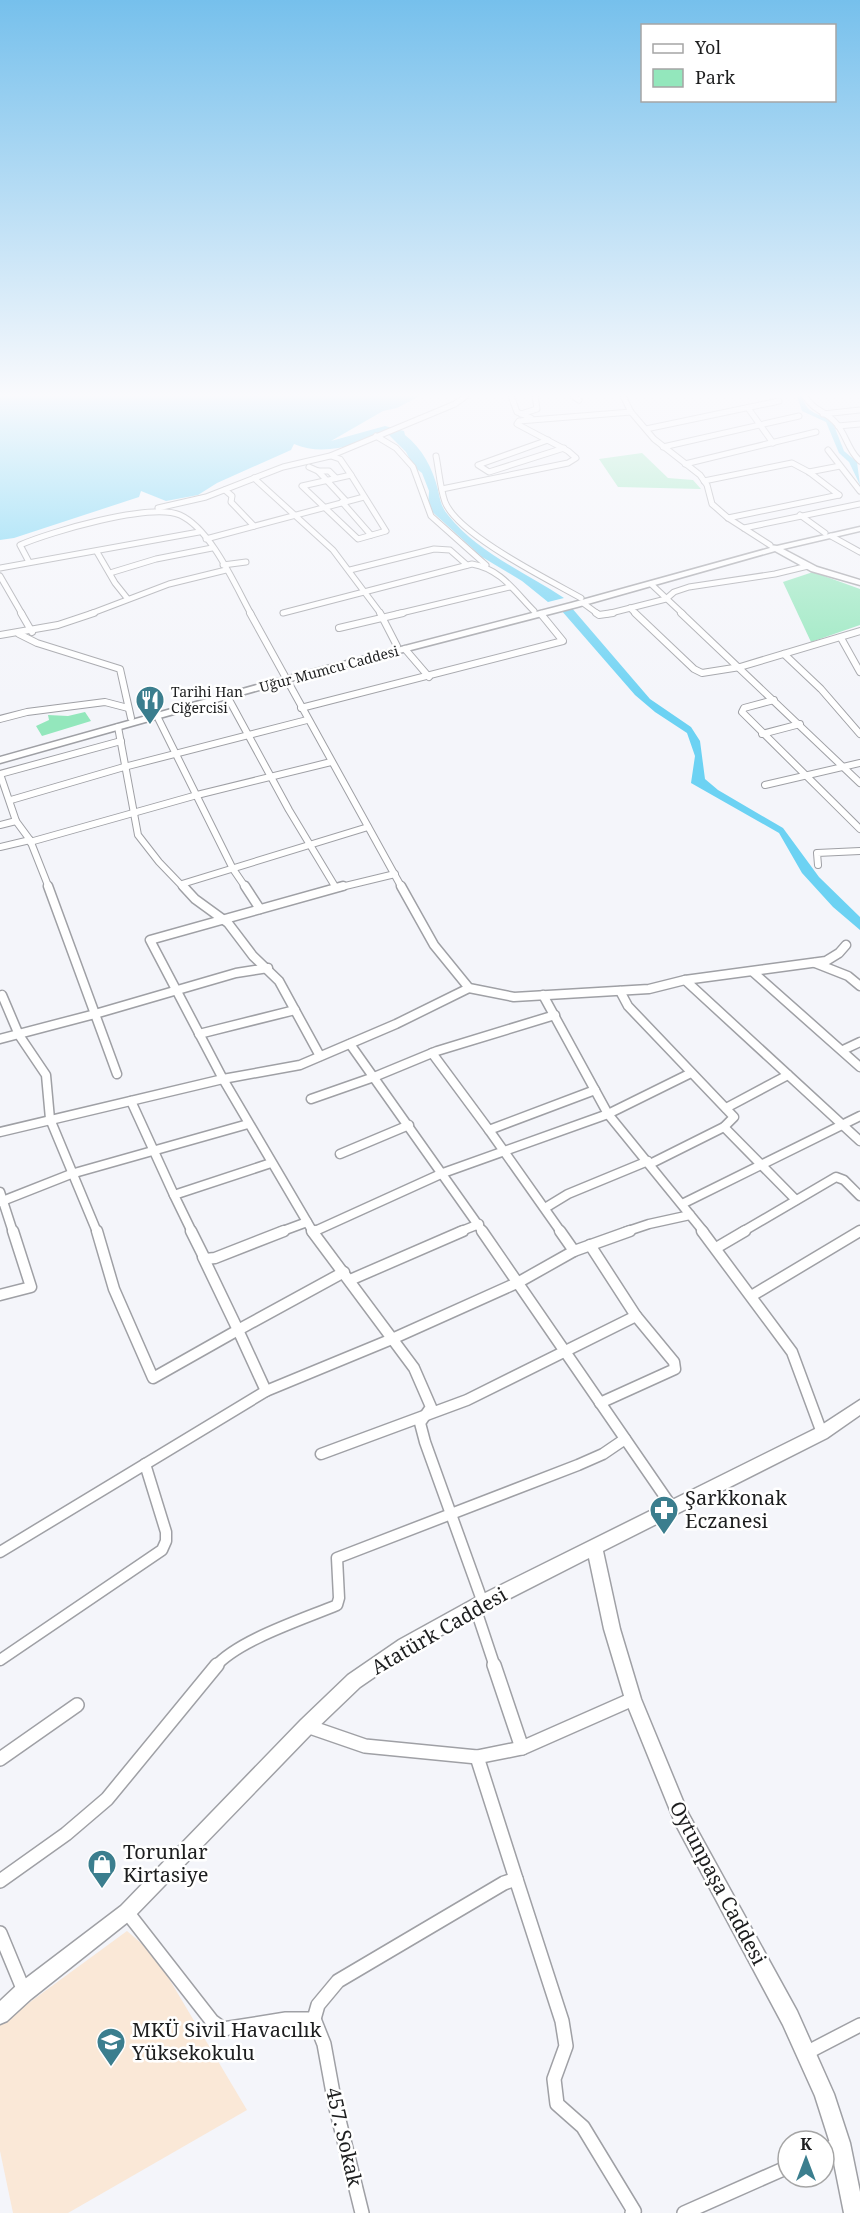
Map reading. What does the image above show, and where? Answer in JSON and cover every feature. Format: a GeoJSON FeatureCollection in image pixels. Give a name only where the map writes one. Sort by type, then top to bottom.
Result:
{"type":"FeatureCollection","features":[{"type":"Feature","properties":{"kind":"street"},"geometry":{"type":"LineString","coordinates":[[29,562],[20,545],[60,530],[187,499]]}},
{"type":"Feature","properties":{"kind":"street"},"geometry":{"type":"LineString","coordinates":[[231,499],[231,502],[254,526]]}},
{"type":"Feature","properties":{"kind":"street"},"geometry":{"type":"LineString","coordinates":[[277,499],[333,550],[366,591],[401,648],[429,676]]}},
{"type":"Feature","properties":{"kind":"street"},"geometry":{"type":"LineString","coordinates":[[316,499],[358,539],[386,531],[365,499]]}},
{"type":"Feature","properties":{"kind":"street"},"geometry":{"type":"LineString","coordinates":[[206,539],[353,499]]}},
{"type":"Feature","properties":{"kind":"street"},"geometry":{"type":"LineString","coordinates":[[301,708],[563,641],[510,587],[506,579],[489,568],[429,515],[425,499]]}},
{"type":"Feature","properties":{"kind":"street"},"geometry":{"type":"LineString","coordinates":[[445,499],[449,510],[484,541],[599,615],[666,599],[672,593],[688,586],[780,574],[808,566]]}},
{"type":"Feature","properties":{"kind":"street"},"geometry":{"type":"LineString","coordinates":[[710,499],[712,504],[728,518],[772,547],[808,566],[860,583]]}},
{"type":"Feature","properties":{"kind":"street"},"geometry":{"type":"LineString","coordinates":[[728,518],[819,499]]}},
{"type":"Feature","properties":{"kind":"street"},"geometry":{"type":"LineString","coordinates":[[344,501],[371,535]]}},
{"type":"Feature","properties":{"kind":"street"},"geometry":{"type":"LineString","coordinates":[[744,528],[860,504]]}},
{"type":"Feature","properties":{"kind":"street"},"geometry":{"type":"LineString","coordinates":[[787,506],[828,535],[860,552]]}},
{"type":"Feature","properties":{"kind":"street"},"geometry":{"type":"LineString","coordinates":[[99,521],[153,512],[174,512],[180,514],[206,539],[224,567],[434,945],[469,987],[514,997],[649,989],[685,980],[826,960],[839,953],[846,945]]}},
{"type":"Feature","properties":{"kind":"street"},"geometry":{"type":"LineString","coordinates":[[577,602],[772,547],[860,528]]}},
{"type":"Feature","properties":{"kind":"street"},"geometry":{"type":"LineString","coordinates":[[0,568],[199,532]]}},
{"type":"Feature","properties":{"kind":"street"},"geometry":{"type":"LineString","coordinates":[[577,602],[651,584],[772,547]]}},
{"type":"Feature","properties":{"kind":"street"},"geometry":{"type":"LineString","coordinates":[[110,573],[156,559],[212,548]]}},
{"type":"Feature","properties":{"kind":"street"},"geometry":{"type":"LineString","coordinates":[[350,570],[434,549],[450,550],[467,565]]}},
{"type":"Feature","properties":{"kind":"street"},"geometry":{"type":"LineString","coordinates":[[97,552],[119,591],[127,598]]}},
{"type":"Feature","properties":{"kind":"street"},"geometry":{"type":"LineString","coordinates":[[0,634],[32,632],[165,585],[246,562]]}},
{"type":"Feature","properties":{"kind":"street"},"geometry":{"type":"LineString","coordinates":[[283,613],[467,565],[477,564],[489,568]]}},
{"type":"Feature","properties":{"kind":"street"},"geometry":{"type":"LineString","coordinates":[[0,576],[32,632]]}},
{"type":"Feature","properties":{"kind":"street"},"geometry":{"type":"LineString","coordinates":[[651,584],[741,667],[860,783]]}},
{"type":"Feature","properties":{"kind":"street"},"geometry":{"type":"LineString","coordinates":[[339,628],[510,587]]}},
{"type":"Feature","properties":{"kind":"street","name":"Uğur Mumcu Caddesi"},"geometry":{"type":"LineString","coordinates":[[0,760],[132,720],[288,681],[401,648],[577,602]]}},
{"type":"Feature","properties":{"kind":"street"},"geometry":{"type":"LineString","coordinates":[[630,608],[696,670],[707,673],[741,667],[860,631]]}},
{"type":"Feature","properties":{"kind":"street"},"geometry":{"type":"LineString","coordinates":[[19,634],[37,643],[120,669],[132,720]]}},
{"type":"Feature","properties":{"kind":"street"},"geometry":{"type":"LineString","coordinates":[[841,638],[860,672]]}},
{"type":"Feature","properties":{"kind":"street"},"geometry":{"type":"LineString","coordinates":[[784,654],[821,689],[860,734]]}},
{"type":"Feature","properties":{"kind":"street","name":"Uğur Mumcu Caddesi"},"geometry":{"type":"LineString","coordinates":[[132,720],[157,716],[288,681]]}},
{"type":"Feature","properties":{"kind":"street"},"geometry":{"type":"LineString","coordinates":[[227,696],[289,810],[336,888]]}},
{"type":"Feature","properties":{"kind":"street"},"geometry":{"type":"LineString","coordinates":[[774,700],[741,711],[860,829]]}},
{"type":"Feature","properties":{"kind":"street"},"geometry":{"type":"LineString","coordinates":[[0,719],[27,712],[105,702],[128,708]]}},
{"type":"Feature","properties":{"kind":"street"},"geometry":{"type":"LineString","coordinates":[[157,716],[233,869],[260,909]]}},
{"type":"Feature","properties":{"kind":"street"},"geometry":{"type":"LineString","coordinates":[[11,800],[124,767],[307,720]]}},
{"type":"Feature","properties":{"kind":"street"},"geometry":{"type":"LineString","coordinates":[[762,734],[800,724]]}},
{"type":"Feature","properties":{"kind":"street"},"geometry":{"type":"LineString","coordinates":[[117,725],[138,835],[142,842],[195,899],[223,919],[253,956],[279,981],[320,1056]]}},
{"type":"Feature","properties":{"kind":"street","name":"Uğur Mumcu Caddesi"},"geometry":{"type":"LineString","coordinates":[[0,755],[117,725]]}},
{"type":"Feature","properties":{"kind":"street"},"geometry":{"type":"LineString","coordinates":[[117,1074],[53,898],[30,841],[16,821],[11,800],[2,788],[0,774],[121,741]]}},
{"type":"Feature","properties":{"kind":"street"},"geometry":{"type":"LineString","coordinates":[[0,847],[331,762]]}},
{"type":"Feature","properties":{"kind":"street"},"geometry":{"type":"LineString","coordinates":[[765,785],[860,763]]}},
{"type":"Feature","properties":{"kind":"street"},"geometry":{"type":"LineString","coordinates":[[0,825],[16,821]]}},
{"type":"Feature","properties":{"kind":"street"},"geometry":{"type":"LineString","coordinates":[[182,884],[368,827]]}},
{"type":"Feature","properties":{"kind":"street"},"geometry":{"type":"LineString","coordinates":[[818,865],[817,853],[860,850]]}},
{"type":"Feature","properties":{"kind":"street"},"geometry":{"type":"LineString","coordinates":[[394,874],[150,940],[248,1124],[313,1232],[414,1368],[429,1398],[431,1407],[420,1423],[425,1442],[453,1515],[522,1748]]}},
{"type":"Feature","properties":{"kind":"street"},"geometry":{"type":"LineString","coordinates":[[811,962],[849,976],[860,986]]}},
{"type":"Feature","properties":{"kind":"street"},"geometry":{"type":"LineString","coordinates":[[0,1039],[175,990],[268,968]]}},
{"type":"Feature","properties":{"kind":"street"},"geometry":{"type":"LineString","coordinates":[[753,972],[860,1066]]}},
{"type":"Feature","properties":{"kind":"street"},"geometry":{"type":"LineString","coordinates":[[685,980],[860,1141]]}},
{"type":"Feature","properties":{"kind":"street"},"geometry":{"type":"LineString","coordinates":[[0,1132],[223,1079],[300,1065],[350,1044],[469,987]]}},
{"type":"Feature","properties":{"kind":"street"},"geometry":{"type":"LineString","coordinates":[[545,1208],[568,1194],[649,1162],[724,1127],[734,1117],[628,1006],[620,991]]}},
{"type":"Feature","properties":{"kind":"street"},"geometry":{"type":"LineString","coordinates":[[2,994],[18,1035],[46,1076],[50,1119],[99,1237],[114,1289],[153,1378],[238,1330],[347,1276],[479,1224]]}},
{"type":"Feature","properties":{"kind":"street"},"geometry":{"type":"LineString","coordinates":[[543,995],[608,1114],[649,1162],[776,1326],[792,1352],[822,1433]]}},
{"type":"Feature","properties":{"kind":"street"},"geometry":{"type":"LineString","coordinates":[[199,1034],[295,1010]]}},
{"type":"Feature","properties":{"kind":"street"},"geometry":{"type":"LineString","coordinates":[[311,1099],[374,1077],[432,1053],[555,1015]]}},
{"type":"Feature","properties":{"kind":"street"},"geometry":{"type":"LineString","coordinates":[[843,1050],[860,1042]]}},
{"type":"Feature","properties":{"kind":"street"},"geometry":{"type":"LineString","coordinates":[[350,1044],[479,1224],[672,1507]]}},
{"type":"Feature","properties":{"kind":"street"},"geometry":{"type":"LineString","coordinates":[[432,1053],[574,1251]]}},
{"type":"Feature","properties":{"kind":"street"},"geometry":{"type":"LineString","coordinates":[[313,1232],[443,1173],[608,1114],[691,1073]]}},
{"type":"Feature","properties":{"kind":"street"},"geometry":{"type":"LineString","coordinates":[[726,1108],[788,1076]]}},
{"type":"Feature","properties":{"kind":"street"},"geometry":{"type":"LineString","coordinates":[[489,1130],[595,1090]]}},
{"type":"Feature","properties":{"kind":"street"},"geometry":{"type":"LineString","coordinates":[[131,1101],[266,1390]]}},
{"type":"Feature","properties":{"kind":"street"},"geometry":{"type":"LineString","coordinates":[[682,1204],[860,1116]]}},
{"type":"Feature","properties":{"kind":"street"},"geometry":{"type":"LineString","coordinates":[[0,1295],[31,1287],[1,1198],[71,1174],[248,1124]]}},
{"type":"Feature","properties":{"kind":"street"},"geometry":{"type":"LineString","coordinates":[[340,1154],[409,1125]]}},
{"type":"Feature","properties":{"kind":"street"},"geometry":{"type":"LineString","coordinates":[[724,1127],[796,1200]]}},
{"type":"Feature","properties":{"kind":"street"},"geometry":{"type":"LineString","coordinates":[[174,1196],[271,1163]]}},
{"type":"Feature","properties":{"kind":"street"},"geometry":{"type":"LineString","coordinates":[[716,1248],[836,1177],[844,1180],[860,1196]]}},
{"type":"Feature","properties":{"kind":"street"},"geometry":{"type":"LineString","coordinates":[[0,1552],[266,1390],[392,1339],[519,1282],[574,1251],[649,1224],[690,1215]]}},
{"type":"Feature","properties":{"kind":"street"},"geometry":{"type":"LineString","coordinates":[[204,1257],[215,1258],[307,1222]]}},
{"type":"Feature","properties":{"kind":"street"},"geometry":{"type":"LineString","coordinates":[[753,1295],[860,1231]]}},
{"type":"Feature","properties":{"kind":"street"},"geometry":{"type":"LineString","coordinates":[[590,1245],[636,1316],[674,1362],[675,1369],[600,1403]]}},
{"type":"Feature","properties":{"kind":"street"},"geometry":{"type":"LineString","coordinates":[[321,1454],[467,1400],[636,1316]]}},
{"type":"Feature","properties":{"kind":"street","name":"Atatürk Caddesi"},"geometry":{"type":"LineString","coordinates":[[0,2014],[24,1992],[127,1912],[307,1726],[354,1681],[405,1646],[479,1605],[822,1433],[860,1407]]}},
{"type":"Feature","properties":{"kind":"street"},"geometry":{"type":"LineString","coordinates":[[0,1881],[57,1840],[107,1799],[221,1660],[256,1639],[337,1605],[339,1598],[337,1558],[408,1529],[453,1515],[534,1480],[587,1462],[625,1439]]}},
{"type":"Feature","properties":{"kind":"street"},"geometry":{"type":"LineString","coordinates":[[0,1660],[162,1550],[166,1541],[166,1532],[144,1464]]}},
{"type":"Feature","properties":{"kind":"street","name":"Oytunpaşa Caddesi"},"geometry":{"type":"LineString","coordinates":[[596,1548],[612,1629],[633,1699],[682,1819],[790,2018],[806,2053],[824,2094],[829,2129]]}},
{"type":"Feature","properties":{"kind":"street"},"geometry":{"type":"LineString","coordinates":[[307,1726],[365,1746],[477,1757],[522,1748],[633,1699]]}},
{"type":"Feature","properties":{"kind":"street"},"geometry":{"type":"LineString","coordinates":[[0,1759],[77,1705]]}},
{"type":"Feature","properties":{"kind":"street"},"geometry":{"type":"LineString","coordinates":[[477,1757],[562,2020],[566,2046],[554,2079],[557,2104],[583,2127],[634,2211],[632,2213]]}},
{"type":"Feature","properties":{"kind":"street"},"geometry":{"type":"LineString","coordinates":[[127,1912],[212,2021],[223,2029],[286,2019],[314,2019],[318,2005],[338,1981],[504,1882],[516,1879]]}},
{"type":"Feature","properties":{"kind":"street"},"geometry":{"type":"LineString","coordinates":[[0,1933],[24,1992]]}},
{"type":"Feature","properties":{"kind":"street","name":"457. Sokak"},"geometry":{"type":"LineString","coordinates":[[314,2019],[324,2044],[335,2104],[362,2213]]}},
{"type":"Feature","properties":{"kind":"street"},"geometry":{"type":"LineString","coordinates":[[806,2053],[860,2025]]}},
{"type":"Feature","properties":{"kind":"street","name":"Oytunpaşa Caddesi"},"geometry":{"type":"LineString","coordinates":[[836,2156],[855,2201]]}},
{"type":"Feature","properties":{"kind":"street"},"geometry":{"type":"LineString","coordinates":[[684,2213],[776,2172]]}},
{"type":"Feature","properties":{"kind":"shaded area","name":"MKÜ Sivil Havacılık Yüksekokulu"},"geometry":{"type":"Polygon","coordinates":[[[127,1931],[155,1955],[247,2110],[68,2213],[13,2213],[0,2151],[0,2024],[127,1931]]]}},
{"type":"Feature","properties":{"kind":"green space"},"geometry":{"type":"Polygon","coordinates":[[[813,572],[860,589],[860,625],[811,642],[783,582],[813,572]]]}},
{"type":"Feature","properties":{"kind":"green space"},"geometry":{"type":"Polygon","coordinates":[[[85,712],[91,721],[42,736],[36,726],[49,720],[48,715],[68,716],[85,712]]]}},
{"type":"Feature","properties":{"kind":"water"},"geometry":{"type":"Polygon","coordinates":[[[0,499],[132,499],[14,538],[0,540],[0,499]]]}},
{"type":"Feature","properties":{"kind":"water"},"geometry":{"type":"Polygon","coordinates":[[[429,499],[440,499],[448,515],[473,540],[564,598],[548,602],[522,581],[482,557],[428,508],[429,499]]]}},
{"type":"Feature","properties":{"kind":"water"},"geometry":{"type":"Polygon","coordinates":[[[571,607],[650,699],[691,727],[700,741],[705,779],[718,790],[783,828],[819,877],[860,917],[860,930],[833,907],[802,873],[779,833],[691,783],[695,756],[687,733],[655,712],[635,695],[561,610],[571,607]]]}},
{"type":"Feature","properties":{"kind":"place","name":"Tarihi Han Ciğercisi"},"geometry":{"type":"Point","coordinates":[150,726]}},
{"type":"Feature","properties":{"kind":"place","name":"Şarkkonak Eczanesi"},"geometry":{"type":"Point","coordinates":[664,1536]}},
{"type":"Feature","properties":{"kind":"place","name":"Torunlar Kirtasiye"},"geometry":{"type":"Point","coordinates":[102,1890]}},
{"type":"Feature","properties":{"kind":"place","name":"MKÜ Sivil Havacılık Yüksekokulu"},"geometry":{"type":"Point","coordinates":[111,2068]}}]}
